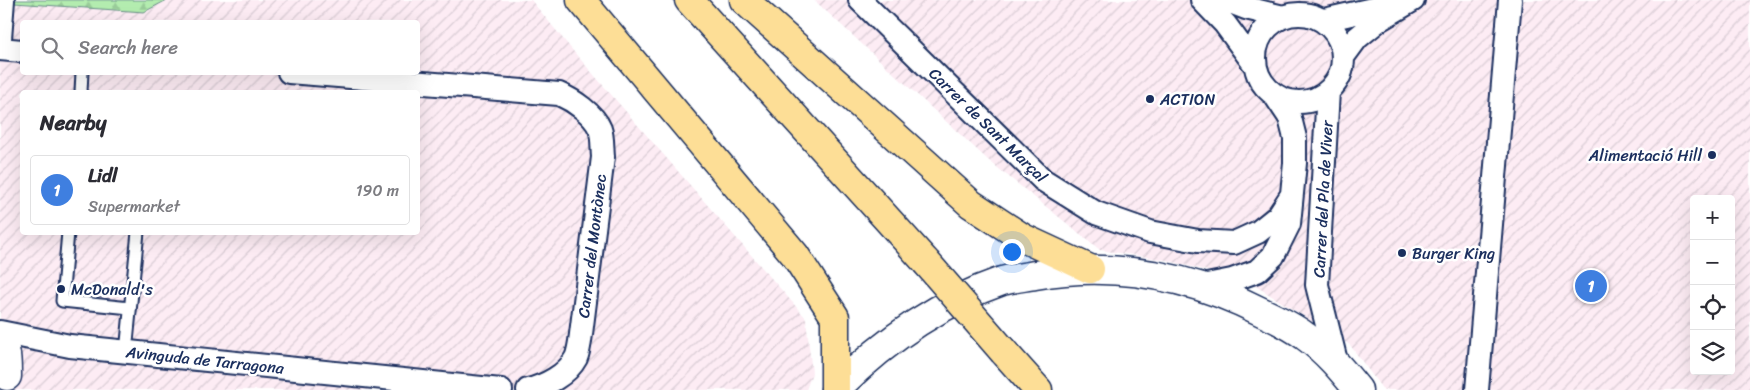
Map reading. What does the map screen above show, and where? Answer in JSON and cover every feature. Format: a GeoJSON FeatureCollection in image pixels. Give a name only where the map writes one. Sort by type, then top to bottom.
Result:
{"type":"FeatureCollection","features":[{"type":"Feature","properties":{"kind":"highway"},"geometry":{"type":"LineString","coordinates":[[580,0],[795,256],[835,317],[835,390]]}},
{"type":"Feature","properties":{"kind":"highway"},"geometry":{"type":"LineString","coordinates":[[689,0],[926,262],[1038,390]]}},
{"type":"Feature","properties":{"kind":"highway"},"geometry":{"type":"LineString","coordinates":[[744,0],[971,204],[1023,238],[1090,269]]}},
{"type":"Feature","properties":{"kind":"street"},"geometry":{"type":"LineString","coordinates":[[0,39],[3,0]]}},
{"type":"Feature","properties":{"kind":"street","name":"Carrer de Sant Marçal"},"geometry":{"type":"LineString","coordinates":[[860,0],[1043,180],[1096,213],[1150,232],[1198,241],[1234,243],[1258,232],[1278,216],[1291,196]]}},
{"type":"Feature","properties":{"kind":"street"},"geometry":{"type":"LineString","coordinates":[[1202,0],[1225,24],[1255,65],[1262,82],[1274,94],[1290,101],[1308,102],[1328,91],[1337,82],[1343,68],[1343,49],[1337,34],[1324,20]]}},
{"type":"Feature","properties":{"kind":"street"},"geometry":{"type":"LineString","coordinates":[[1225,0],[1246,8],[1283,17]]}},
{"type":"Feature","properties":{"kind":"street"},"geometry":{"type":"LineString","coordinates":[[1255,65],[1255,47],[1263,31],[1273,21],[1292,13],[1324,20],[1412,0]]}},
{"type":"Feature","properties":{"kind":"street"},"geometry":{"type":"LineString","coordinates":[[1343,57],[1357,38],[1379,20],[1412,0]]}},
{"type":"Feature","properties":{"kind":"street"},"geometry":{"type":"LineString","coordinates":[[1477,390],[1510,0]]}},
{"type":"Feature","properties":{"kind":"street"},"geometry":{"type":"LineString","coordinates":[[0,50],[20,51]]}},
{"type":"Feature","properties":{"kind":"street","name":"Carrer del Montònec"},"geometry":{"type":"LineString","coordinates":[[326,75],[559,94],[585,110],[600,129],[603,157],[581,334],[575,358],[562,374],[539,387],[528,390]]}},
{"type":"Feature","properties":{"kind":"street","name":"Carrer del Pla de Viver"},"geometry":{"type":"LineString","coordinates":[[1328,91],[1318,285],[1337,365]]}},
{"type":"Feature","properties":{"kind":"street","name":"Carrer del Pla de Viver"},"geometry":{"type":"LineString","coordinates":[[1202,286],[1232,280],[1257,271],[1273,256],[1289,224],[1295,163],[1295,138],[1290,118],[1274,94]]}},
{"type":"Feature","properties":{"kind":"street"},"geometry":{"type":"LineString","coordinates":[[835,390],[886,344],[927,316],[958,301],[1002,281],[1045,273],[1090,269],[1129,271],[1164,276],[1202,286],[1240,301],[1305,336],[1337,365],[1358,390]]}},
{"type":"Feature","properties":{"kind":"street"},"geometry":{"type":"LineString","coordinates":[[0,334],[6,354],[8,379]]}},
{"type":"Feature","properties":{"kind":"street","name":"Avinguda de Tarragona"},"geometry":{"type":"LineString","coordinates":[[0,334],[70,346],[501,390]]}},
{"type":"Feature","properties":{"kind":"lane"},"geometry":{"type":"LineString","coordinates":[[81,90],[82,75]]}},
{"type":"Feature","properties":{"kind":"lane"},"geometry":{"type":"LineString","coordinates":[[68,235],[62,301],[130,308]]}},
{"type":"Feature","properties":{"kind":"lane"},"geometry":{"type":"LineString","coordinates":[[126,352],[138,235]]}},
{"type":"Feature","properties":{"kind":"shaded area"},"geometry":{"type":"Polygon","coordinates":[[[167,0],[531,0],[806,318],[812,373],[806,390],[0,390],[0,2],[144,12],[167,0]]]}},
{"type":"Feature","properties":{"kind":"shaded area"},"geometry":{"type":"Polygon","coordinates":[[[814,0],[1750,0],[1750,390],[1383,390],[1350,345],[1249,282],[1166,260],[1100,250],[988,160],[814,0]]]}},
{"type":"Feature","properties":{"kind":"green space"},"geometry":{"type":"Polygon","coordinates":[[[0,0],[167,0],[144,12],[0,2],[0,0]]]}},
{"type":"Feature","properties":{"kind":"place","name":"ACTION"},"geometry":{"type":"Point","coordinates":[1150,99]}},
{"type":"Feature","properties":{"kind":"place","name":"Alimentació Hill"},"geometry":{"type":"Point","coordinates":[1712,155]}},
{"type":"Feature","properties":{"kind":"place","name":"Burger King"},"geometry":{"type":"Point","coordinates":[1402,253]}},
{"type":"Feature","properties":{"kind":"place","name":"Lidl"},"geometry":{"type":"Point","coordinates":[1591,286]}},
{"type":"Feature","properties":{"kind":"place","name":"McDonald's"},"geometry":{"type":"Point","coordinates":[61,289]}}]}
